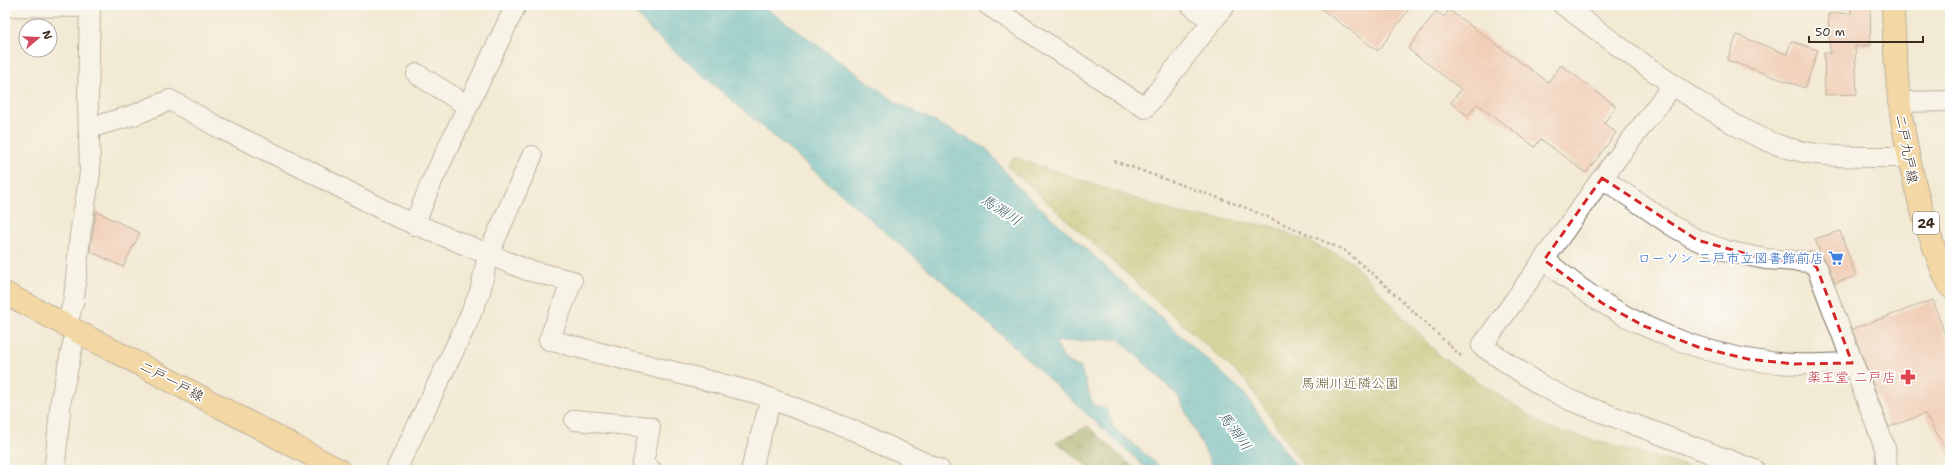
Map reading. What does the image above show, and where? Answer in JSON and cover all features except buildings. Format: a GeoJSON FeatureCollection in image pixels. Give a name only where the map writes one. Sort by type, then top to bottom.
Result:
{"type":"FeatureCollection","features":[{"type":"Feature","properties":{"kind":"main road","name":"二戸九戸線"},"geometry":{"type":"LineString","coordinates":[[1893,5],[1898,102],[1907,156],[1917,195],[1942,270],[1950,287]]}},
{"type":"Feature","properties":{"kind":"main road","name":"二戸一戸線"},"geometry":{"type":"LineString","coordinates":[[5,293],[72,327],[338,470]]}},
{"type":"Feature","properties":{"kind":"street"},"geometry":{"type":"LineString","coordinates":[[414,225],[432,181],[516,5]]}},
{"type":"Feature","properties":{"kind":"street"},"geometry":{"type":"LineString","coordinates":[[988,5],[1145,108],[1225,5]]}},
{"type":"Feature","properties":{"kind":"street"},"geometry":{"type":"LineString","coordinates":[[1191,5],[1212,21]]}},
{"type":"Feature","properties":{"kind":"street"},"geometry":{"type":"LineString","coordinates":[[1563,5],[1672,85],[1727,121],[1759,137],[1785,147],[1816,153],[1907,156]]}},
{"type":"Feature","properties":{"kind":"street"},"geometry":{"type":"LineString","coordinates":[[5,6],[90,7],[88,99],[90,173],[80,235],[72,327],[61,399],[55,465],[57,470]]}},
{"type":"Feature","properties":{"kind":"street"},"geometry":{"type":"LineString","coordinates":[[417,74],[468,106]]}},
{"type":"Feature","properties":{"kind":"street"},"geometry":{"type":"LineString","coordinates":[[1672,85],[1602,178],[1482,346],[1542,386],[1572,401],[1755,470]]}},
{"type":"Feature","properties":{"kind":"street"},"geometry":{"type":"LineString","coordinates":[[89,128],[134,115],[170,100],[218,127],[414,225],[527,270],[572,281],[549,340],[742,389],[855,430],[940,470]]}},
{"type":"Feature","properties":{"kind":"street"},"geometry":{"type":"LineString","coordinates":[[1898,102],[1950,101]]}},
{"type":"Feature","properties":{"kind":"street"},"geometry":{"type":"LineString","coordinates":[[396,470],[466,325],[480,292],[488,255],[532,156]]}},
{"type":"Feature","properties":{"kind":"street"},"geometry":{"type":"LineString","coordinates":[[1602,178],[1697,240],[1727,251],[1766,259],[1810,262],[1817,268],[1885,448],[1887,470]]}},
{"type":"Feature","properties":{"kind":"street"},"geometry":{"type":"LineString","coordinates":[[1544,260],[1602,303],[1644,326],[1698,347],[1748,359],[1794,364],[1852,363]]}},
{"type":"Feature","properties":{"kind":"street"},"geometry":{"type":"LineString","coordinates":[[751,470],[771,399]]}},
{"type":"Feature","properties":{"kind":"street"},"geometry":{"type":"LineString","coordinates":[[575,420],[650,427],[642,468],[650,470]]}},
{"type":"Feature","properties":{"kind":"path"},"geometry":{"type":"LineString","coordinates":[[1114,161],[1244,206],[1344,250],[1462,357]]}},
{"type":"Feature","properties":{"kind":"highlighted area"},"geometry":{"type":"Polygon","coordinates":[[[1602,178],[1697,240],[1765,259],[1811,262],[1817,268],[1852,363],[1794,364],[1748,359],[1698,347],[1644,326],[1602,303],[1544,260],[1602,178]]]}},
{"type":"Feature","properties":{"kind":"green space","name":"馬淵川近隣公園"},"geometry":{"type":"Polygon","coordinates":[[[1014,157],[1178,213],[1272,226],[1350,260],[1440,356],[1549,428],[1702,470],[1306,470],[1247,382],[1007,166],[1014,157]]]}},
{"type":"Feature","properties":{"kind":"green space"},"geometry":{"type":"Polygon","coordinates":[[[1088,426],[1136,470],[1092,470],[1056,442],[1088,426]]]}},
{"type":"Feature","properties":{"kind":"water","name":"馬淵川"},"geometry":{"type":"Polygon","coordinates":[[[628,5],[762,5],[896,102],[986,148],[1017,186],[1244,393],[1299,470],[1214,470],[1178,396],[1119,339],[1055,342],[1065,360],[1081,368],[1093,405],[1106,408],[1114,428],[1164,470],[1148,470],[942,281],[652,32],[628,5]]]}},
{"type":"Feature","properties":{"kind":"place","name":"ローソン 二戸市立図書館前店"},"geometry":{"type":"Point","coordinates":[1836,258]}},
{"type":"Feature","properties":{"kind":"place","name":"薬王堂 二戸店"},"geometry":{"type":"Point","coordinates":[1908,377]}}]}
